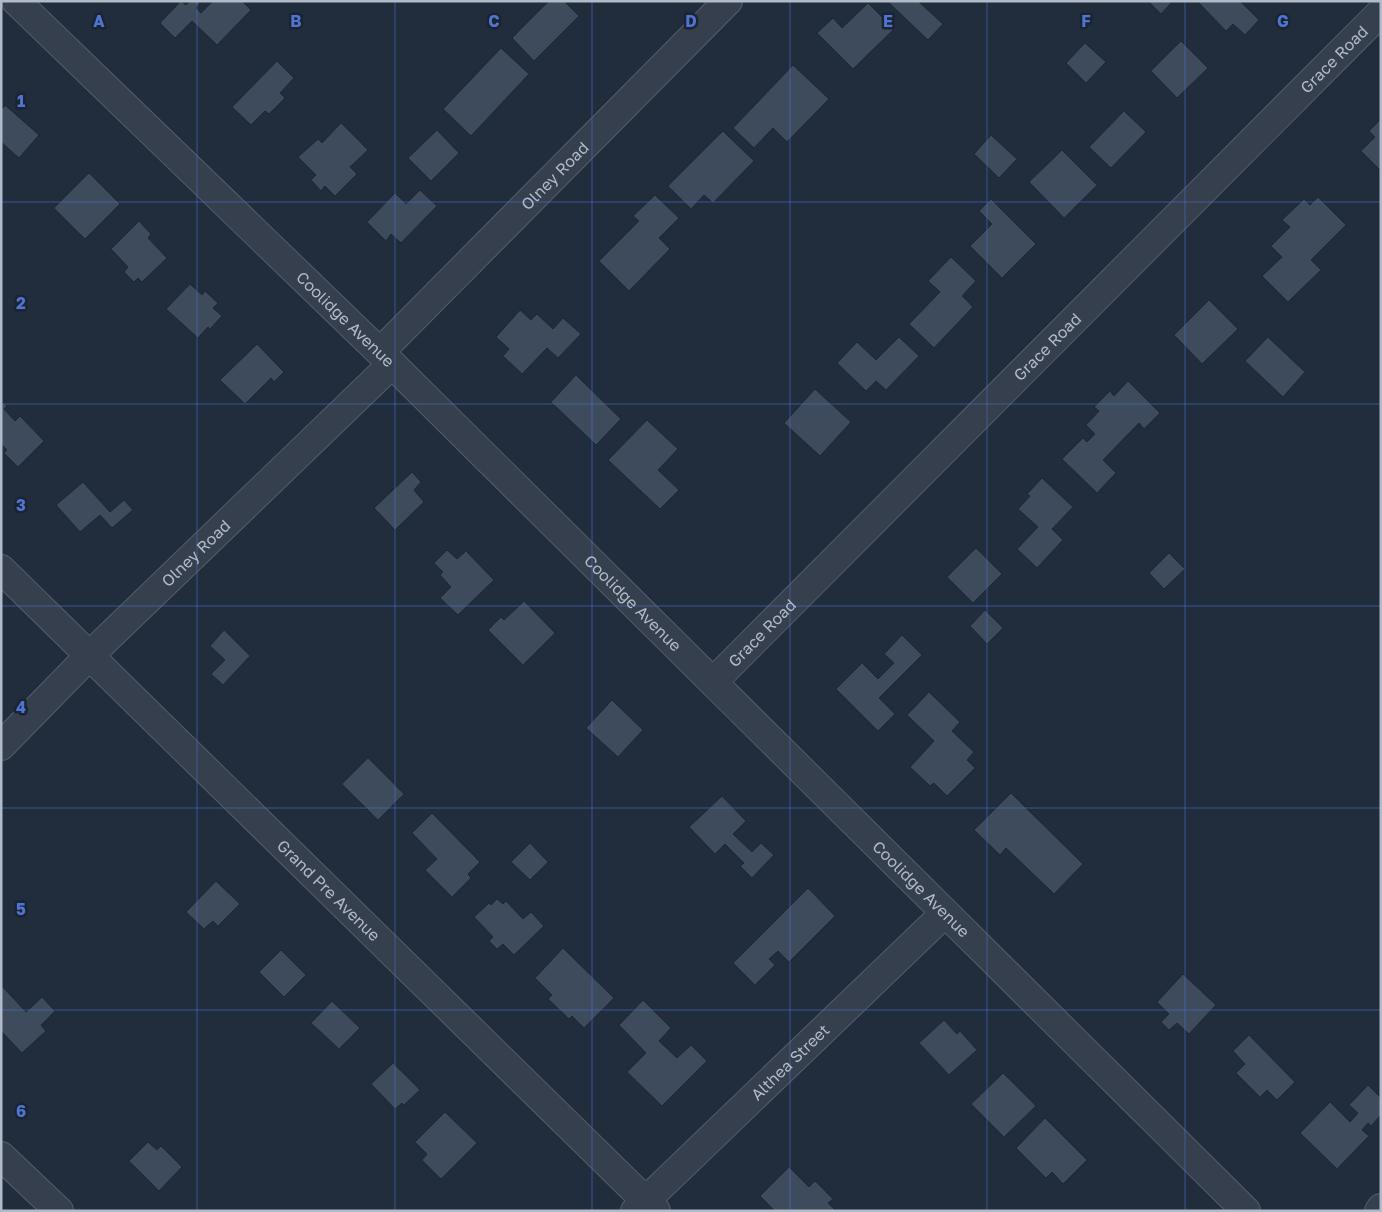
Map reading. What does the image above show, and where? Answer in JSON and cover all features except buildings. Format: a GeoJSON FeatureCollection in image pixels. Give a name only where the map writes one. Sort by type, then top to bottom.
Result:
{"type":"FeatureCollection","features":[{"type":"Feature","properties":{"kind":"street","name":"Coolidge Avenue"},"geometry":{"type":"LineString","coordinates":[[16,1],[386,358],[714,681],[1246,1211]]}},
{"type":"Feature","properties":{"kind":"street","name":"Olney Road"},"geometry":{"type":"LineString","coordinates":[[1,746],[386,358],[728,1]]}},
{"type":"Feature","properties":{"kind":"street","name":"Grace Road"},"geometry":{"type":"LineString","coordinates":[[714,681],[1381,12]]}},
{"type":"Feature","properties":{"kind":"street","name":"Grand Pre Avenue"},"geometry":{"type":"LineString","coordinates":[[1,569],[646,1207]]}},
{"type":"Feature","properties":{"kind":"street","name":"Althea Street"},"geometry":{"type":"LineString","coordinates":[[646,1207],[945,913]]}},
{"type":"Feature","properties":{"kind":"street"},"geometry":{"type":"LineString","coordinates":[[1,1156],[59,1211]]}}]}
